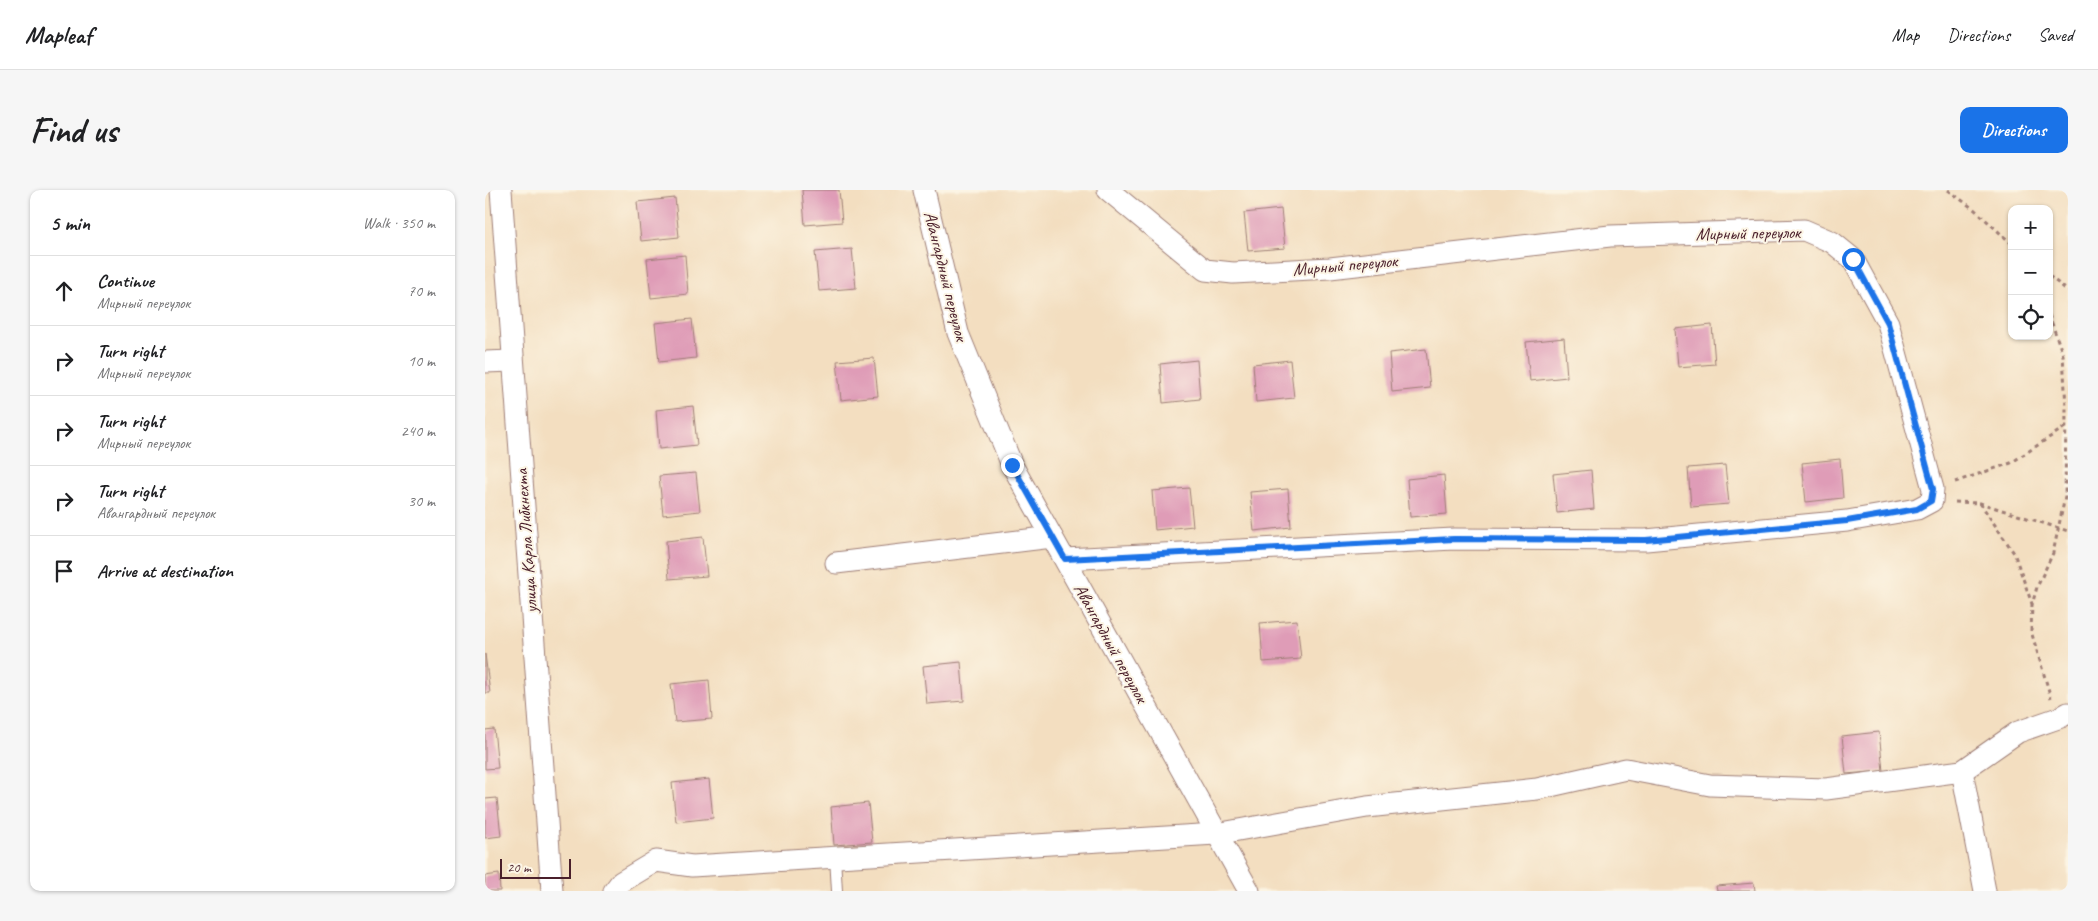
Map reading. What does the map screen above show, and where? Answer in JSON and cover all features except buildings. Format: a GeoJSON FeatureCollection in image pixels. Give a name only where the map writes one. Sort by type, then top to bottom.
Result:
{"type":"FeatureCollection","features":[{"type":"Feature","properties":{"kind":"street","name":"улица Карла Либкнехта"},"geometry":{"type":"LineString","coordinates":[[501,190],[552,891]]}},
{"type":"Feature","properties":{"kind":"street","name":"Авангардный переулок"},"geometry":{"type":"LineString","coordinates":[[924,190],[958,333],[1012,465],[1249,891]]}},
{"type":"Feature","properties":{"kind":"street","name":"Мирный переулок"},"geometry":{"type":"LineString","coordinates":[[1108,190],[1205,270],[1233,273],[1329,268],[1610,236],[1804,230],[1832,242],[1853,259],[1888,323],[1932,495]]}},
{"type":"Feature","properties":{"kind":"street"},"geometry":{"type":"LineString","coordinates":[[485,362],[512,361]]}},
{"type":"Feature","properties":{"kind":"street"},"geometry":{"type":"LineString","coordinates":[[1065,559],[1454,539],[1646,540],[1847,521],[1917,509],[1932,495]]}},
{"type":"Feature","properties":{"kind":"street"},"geometry":{"type":"LineString","coordinates":[[836,563],[1052,537]]}},
{"type":"Feature","properties":{"kind":"street"},"geometry":{"type":"LineString","coordinates":[[615,891],[621,882],[656,861],[692,866],[1216,834],[1367,807],[1537,789],[1626,769],[1710,785],[1826,789],[1962,771],[2018,732],[2064,715]]}},
{"type":"Feature","properties":{"kind":"street"},"geometry":{"type":"LineString","coordinates":[[1962,771],[1985,891]]}},
{"type":"Feature","properties":{"kind":"lane"},"geometry":{"type":"LineString","coordinates":[[835,857],[837,891]]}},
{"type":"Feature","properties":{"kind":"path"},"geometry":{"type":"LineString","coordinates":[[1948,190],[1975,210],[2008,241]]}},
{"type":"Feature","properties":{"kind":"path"},"geometry":{"type":"LineString","coordinates":[[2053,279],[2068,291]]}},
{"type":"Feature","properties":{"kind":"path"},"geometry":{"type":"LineString","coordinates":[[2053,326],[2063,355],[2067,426],[2065,497],[2053,553],[2037,587],[2032,606],[2031,631],[2053,703],[2064,715]]}},
{"type":"Feature","properties":{"kind":"path"},"geometry":{"type":"LineString","coordinates":[[1932,495],[2011,464],[2067,426]]}},
{"type":"Feature","properties":{"kind":"path"},"geometry":{"type":"LineString","coordinates":[[1932,495],[1980,503],[2068,531]]}},
{"type":"Feature","properties":{"kind":"path"},"geometry":{"type":"LineString","coordinates":[[1980,503],[2014,553],[2032,606]]}},
{"type":"Feature","properties":{"kind":"route"},"geometry":{"type":"LineString","coordinates":[[1012,465],[1065,559],[1253,551],[1454,539],[1646,540],[1847,521],[1917,509],[1931,501],[1933,489],[1888,323],[1853,259]]}}]}
